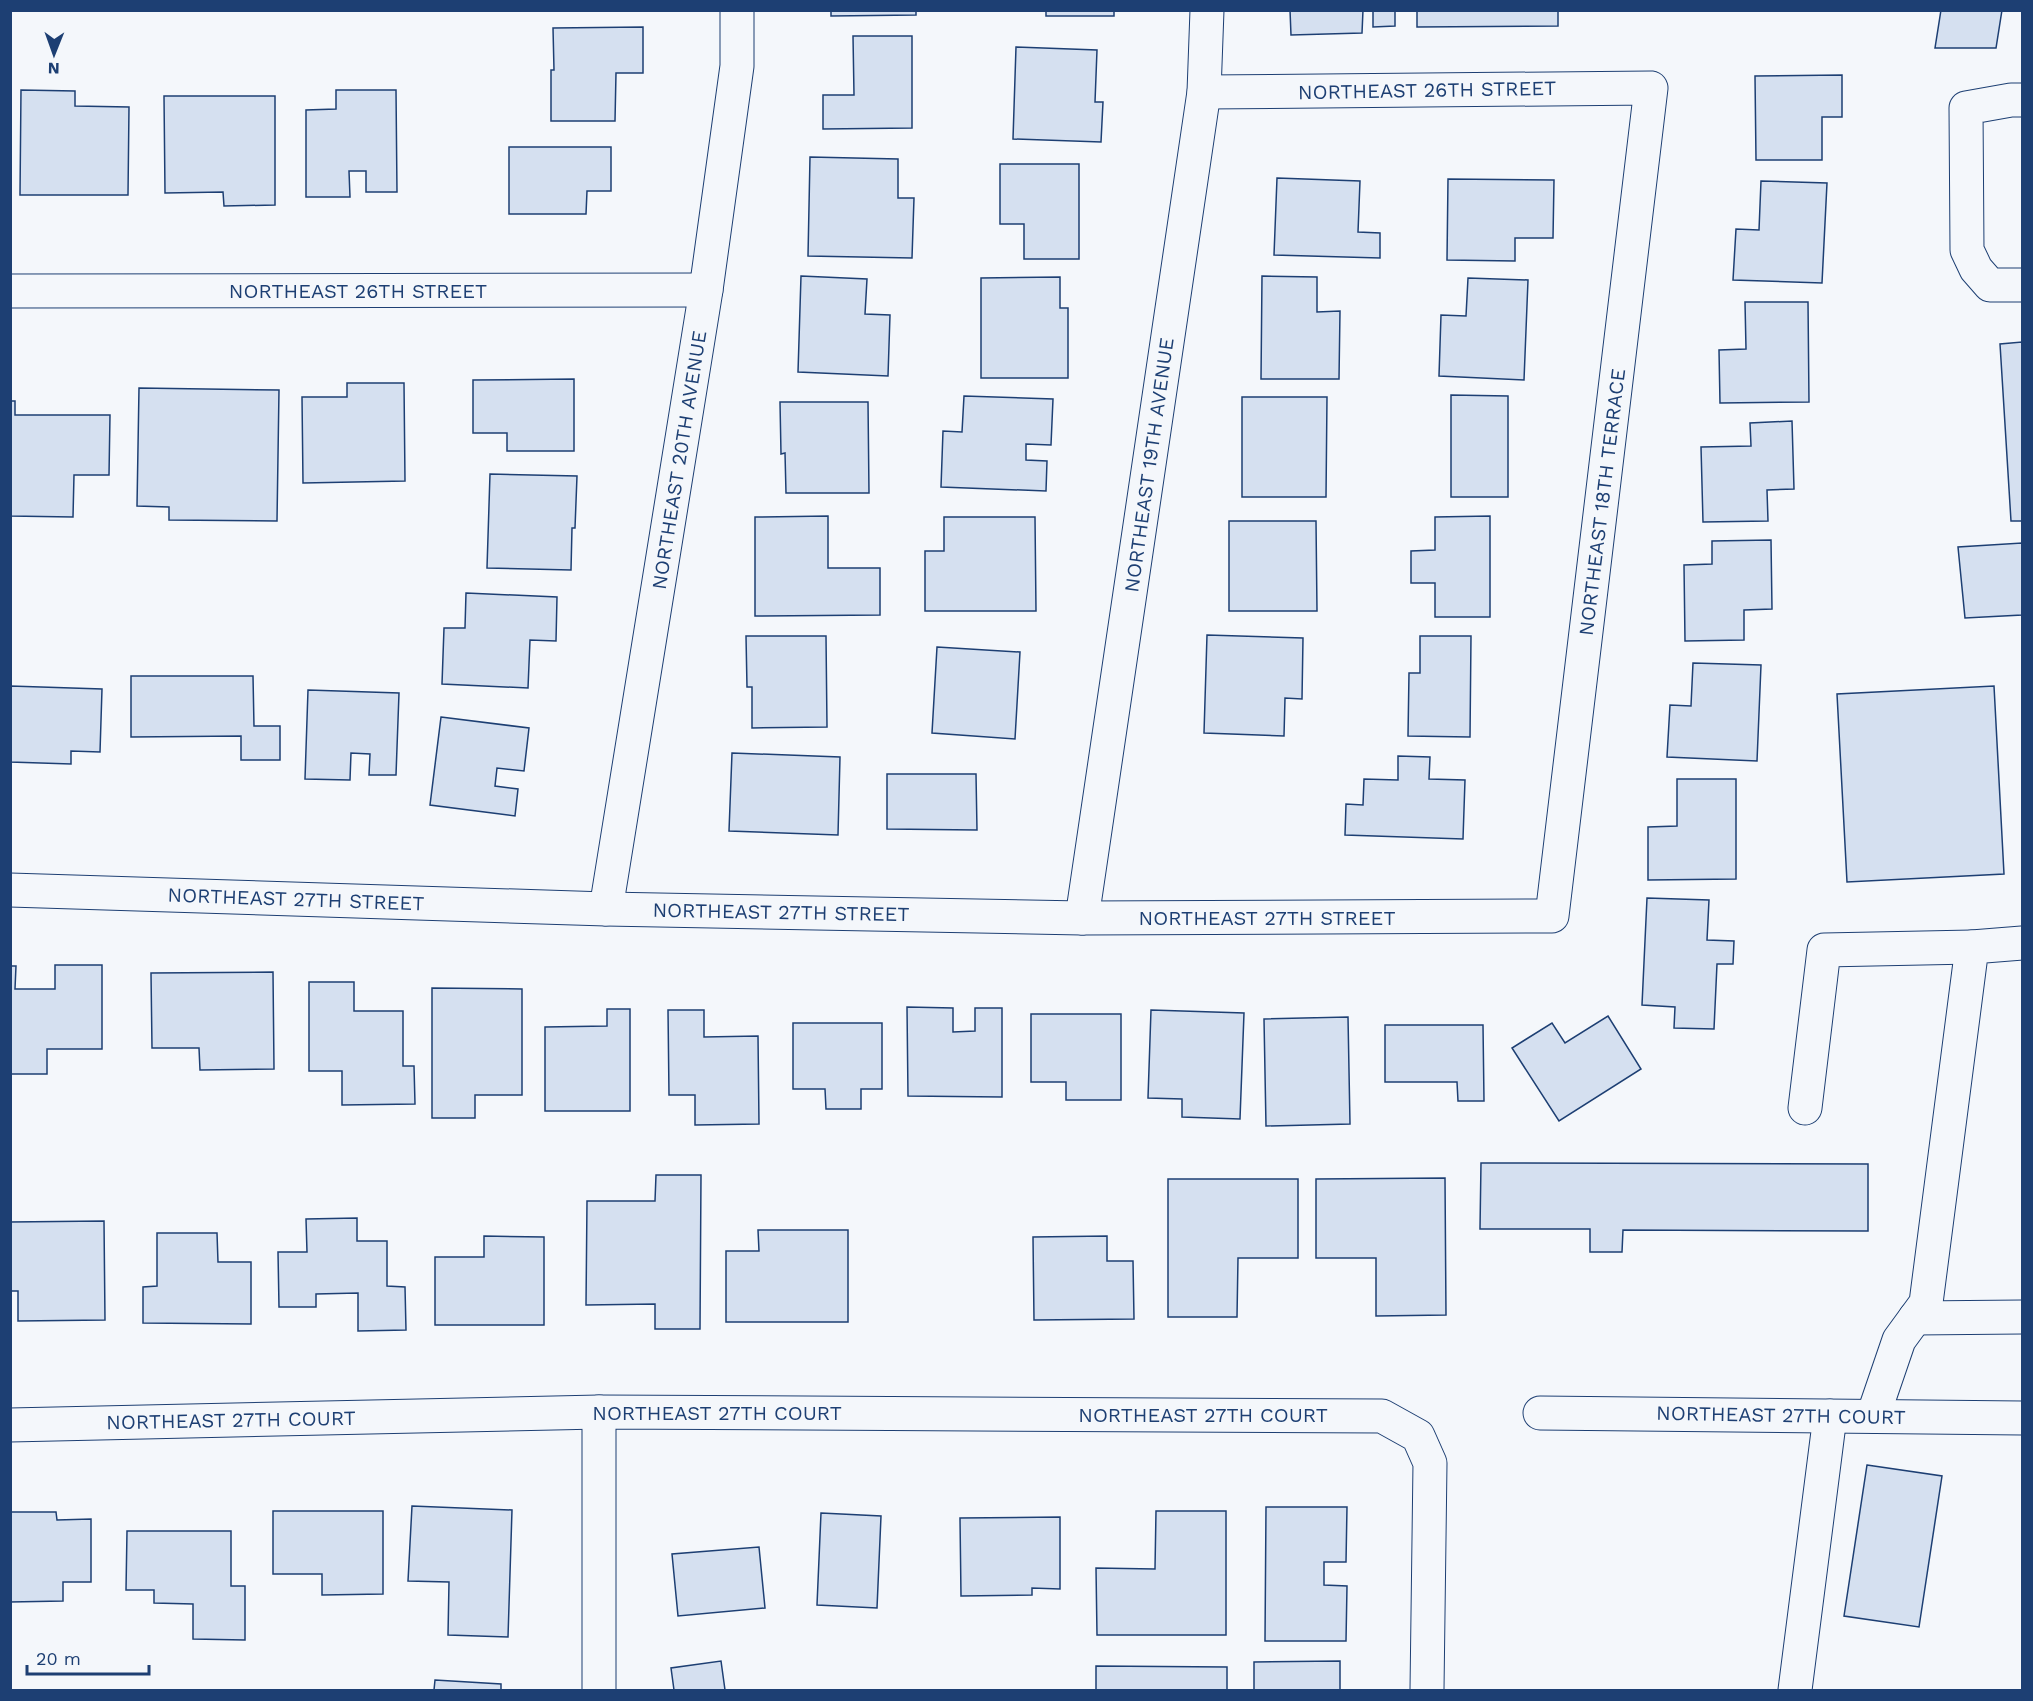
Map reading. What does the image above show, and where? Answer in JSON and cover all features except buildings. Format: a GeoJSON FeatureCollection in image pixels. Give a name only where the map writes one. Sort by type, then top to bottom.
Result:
{"type":"FeatureCollection","features":[{"type":"Feature","properties":{"kind":"street","name":"NORTHEAST 20TH AVENUE"},"geometry":{"type":"LineString","coordinates":[[606,909],[706,290],[737,66],[737,10]]}},
{"type":"Feature","properties":{"kind":"street","name":"NORTHEAST 19TH AVENUE"},"geometry":{"type":"LineString","coordinates":[[1082,918],[1204,92],[1207,10]]}},
{"type":"Feature","properties":{"kind":"street","name":"NORTHEAST 26TH STREET"},"geometry":{"type":"LineString","coordinates":[[1204,92],[1651,88]]}},
{"type":"Feature","properties":{"kind":"street","name":"NORTHEAST 18TH TERRACE"},"geometry":{"type":"LineString","coordinates":[[1552,916],[1651,88]]}},
{"type":"Feature","properties":{"kind":"street"},"geometry":{"type":"LineString","coordinates":[[2022,100],[1966,108],[1967,250],[1976,269],[1990,285],[2022,285]]}},
{"type":"Feature","properties":{"kind":"street","name":"NORTHEAST 26TH STREET"},"geometry":{"type":"LineString","coordinates":[[10,291],[706,290]]}},
{"type":"Feature","properties":{"kind":"street","name":"NORTHEAST 27TH STREET"},"geometry":{"type":"LineString","coordinates":[[10,890],[606,909],[1082,918],[1552,916]]}},
{"type":"Feature","properties":{"kind":"street"},"geometry":{"type":"LineString","coordinates":[[1805,1108],[1824,950],[1972,947],[2022,943]]}},
{"type":"Feature","properties":{"kind":"street"},"geometry":{"type":"LineString","coordinates":[[1873,1416],[1899,1340],[1926,1303],[1972,947]]}},
{"type":"Feature","properties":{"kind":"street"},"geometry":{"type":"LineString","coordinates":[[1916,1318],[2022,1317]]}},
{"type":"Feature","properties":{"kind":"street"},"geometry":{"type":"LineString","coordinates":[[599,1412],[599,1690]]}},
{"type":"Feature","properties":{"kind":"street","name":"NORTHEAST 27TH COURT"},"geometry":{"type":"LineString","coordinates":[[10,1425],[599,1412],[1382,1416],[1418,1436],[1430,1463],[1427,1690]]}},
{"type":"Feature","properties":{"kind":"street","name":"NORTHEAST 27TH COURT"},"geometry":{"type":"LineString","coordinates":[[1540,1413],[2022,1418]]}},
{"type":"Feature","properties":{"kind":"street"},"geometry":{"type":"LineString","coordinates":[[1795,1690],[1830,1416]]}}]}
